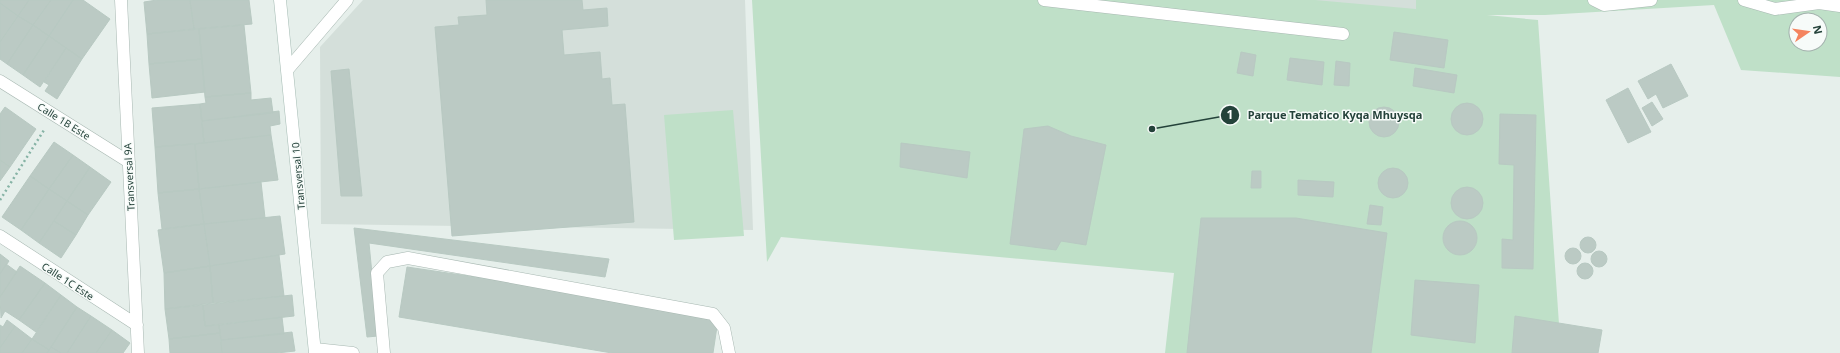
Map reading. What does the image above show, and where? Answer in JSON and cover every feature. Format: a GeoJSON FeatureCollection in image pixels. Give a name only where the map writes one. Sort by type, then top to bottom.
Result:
{"type":"FeatureCollection","features":[{"type":"Feature","properties":{"kind":"street","name":"Transversal 9A"},"geometry":{"type":"LineString","coordinates":[[121,0],[138,353]]}},
{"type":"Feature","properties":{"kind":"street","name":"Transversal 10"},"geometry":{"type":"LineString","coordinates":[[280,0],[315,351]]}},
{"type":"Feature","properties":{"kind":"street"},"geometry":{"type":"LineString","coordinates":[[288,69],[347,0]]}},
{"type":"Feature","properties":{"kind":"street"},"geometry":{"type":"LineString","coordinates":[[1044,0],[1343,34]]}},
{"type":"Feature","properties":{"kind":"street"},"geometry":{"type":"LineString","coordinates":[[1594,0],[1604,5],[1651,0]]}},
{"type":"Feature","properties":{"kind":"street"},"geometry":{"type":"LineString","coordinates":[[1744,0],[1775,9],[1823,2],[1840,6]]}},
{"type":"Feature","properties":{"kind":"street","name":"Calle 1B Este"},"geometry":{"type":"LineString","coordinates":[[0,80],[129,162]]}},
{"type":"Feature","properties":{"kind":"street","name":"Calle 1C Este"},"geometry":{"type":"LineString","coordinates":[[0,236],[137,325]]}},
{"type":"Feature","properties":{"kind":"street"},"geometry":{"type":"LineString","coordinates":[[384,353],[377,273],[387,262],[408,258],[712,314],[724,328],[729,353]]}},
{"type":"Feature","properties":{"kind":"street"},"geometry":{"type":"LineString","coordinates":[[315,351],[352,353]]}},
{"type":"Feature","properties":{"kind":"path"},"geometry":{"type":"LineString","coordinates":[[0,200],[53,115]]}},
{"type":"Feature","properties":{"kind":"shaded area"},"geometry":{"type":"Polygon","coordinates":[[[363,0],[745,0],[753,230],[321,224],[320,47],[363,0]]]}},
{"type":"Feature","properties":{"kind":"shaded area"},"geometry":{"type":"Polygon","coordinates":[[[1284,0],[1416,0],[1416,15],[1284,0]]]}},
{"type":"Feature","properties":{"kind":"green space"},"geometry":{"type":"Polygon","coordinates":[[[752,0],[1315,0],[1416,9],[1416,0],[1840,0],[1840,77],[1741,70],[1714,5],[1545,15],[1487,15],[1538,20],[1561,353],[1165,353],[1174,273],[781,237],[767,262],[752,0]]]}},
{"type":"Feature","properties":{"kind":"green space"},"geometry":{"type":"Polygon","coordinates":[[[733,110],[744,236],[674,240],[664,115],[733,110]]]}},
{"type":"Feature","properties":{"kind":"building"},"geometry":{"type":"Polygon","coordinates":[[[0,0],[29,0],[18,16],[0,3],[0,0]]]}},
{"type":"Feature","properties":{"kind":"building"},"geometry":{"type":"Polygon","coordinates":[[[29,0],[51,0],[33,25],[18,16],[29,0]]]}},
{"type":"Feature","properties":{"kind":"building"},"geometry":{"type":"Polygon","coordinates":[[[51,0],[73,0],[49,36],[33,25],[51,0]]]}},
{"type":"Feature","properties":{"kind":"building"},"geometry":{"type":"Polygon","coordinates":[[[73,0],[83,0],[110,19],[82,59],[49,36],[73,0]]]}},
{"type":"Feature","properties":{"kind":"building"},"geometry":{"type":"Polygon","coordinates":[[[157,0],[190,0],[194,29],[147,34],[144,2],[157,0]]]}},
{"type":"Feature","properties":{"kind":"building"},"geometry":{"type":"Polygon","coordinates":[[[190,0],[249,0],[252,24],[194,29],[190,0]]]}},
{"type":"Feature","properties":{"kind":"building"},"geometry":{"type":"Polygon","coordinates":[[[486,0],[582,0],[583,10],[607,8],[608,26],[562,30],[564,55],[600,52],[602,79],[610,78],[612,105],[625,104],[634,222],[452,236],[435,27],[459,25],[458,17],[487,15],[486,0]]]}},
{"type":"Feature","properties":{"kind":"building"},"geometry":{"type":"Polygon","coordinates":[[[0,3],[18,16],[0,42],[0,3]]]}},
{"type":"Feature","properties":{"kind":"building"},"geometry":{"type":"Polygon","coordinates":[[[18,16],[33,25],[7,64],[0,59],[0,42],[18,16]]]}},
{"type":"Feature","properties":{"kind":"building"},"geometry":{"type":"Polygon","coordinates":[[[33,25],[49,36],[23,75],[7,64],[33,25]]]}},
{"type":"Feature","properties":{"kind":"building"},"geometry":{"type":"Polygon","coordinates":[[[244,25],[251,93],[205,97],[199,29],[244,25]]]}},
{"type":"Feature","properties":{"kind":"building"},"geometry":{"type":"Polygon","coordinates":[[[199,29],[202,59],[149,64],[147,34],[199,29]]]}},
{"type":"Feature","properties":{"kind":"building"},"geometry":{"type":"Polygon","coordinates":[[[1394,32],[1448,40],[1444,68],[1390,60],[1394,32]]]}},
{"type":"Feature","properties":{"kind":"building"},"geometry":{"type":"Polygon","coordinates":[[[49,36],[66,48],[40,87],[23,75],[49,36]]]}},
{"type":"Feature","properties":{"kind":"building"},"geometry":{"type":"Polygon","coordinates":[[[66,48],[82,59],[57,99],[45,91],[49,85],[44,82],[66,48]]]}},
{"type":"Feature","properties":{"kind":"building"},"geometry":{"type":"Polygon","coordinates":[[[1241,52],[1256,55],[1253,76],[1237,73],[1241,52]]]}},
{"type":"Feature","properties":{"kind":"building"},"geometry":{"type":"Polygon","coordinates":[[[1290,58],[1324,62],[1322,85],[1287,80],[1290,58]]]}},
{"type":"Feature","properties":{"kind":"building"},"geometry":{"type":"Polygon","coordinates":[[[202,59],[205,92],[152,98],[149,64],[202,59]]]}},
{"type":"Feature","properties":{"kind":"building"},"geometry":{"type":"Polygon","coordinates":[[[1336,61],[1350,63],[1349,86],[1334,85],[1336,61]]]}},
{"type":"Feature","properties":{"kind":"building"},"geometry":{"type":"Polygon","coordinates":[[[1671,64],[1688,96],[1663,108],[1656,94],[1648,99],[1638,81],[1671,64]]]}},
{"type":"Feature","properties":{"kind":"building"},"geometry":{"type":"Polygon","coordinates":[[[1415,68],[1457,75],[1454,93],[1413,86],[1415,68]]]}},
{"type":"Feature","properties":{"kind":"building"},"geometry":{"type":"Polygon","coordinates":[[[349,69],[362,196],[341,196],[331,71],[349,69]]]}},
{"type":"Feature","properties":{"kind":"building"},"geometry":{"type":"Polygon","coordinates":[[[1628,88],[1651,132],[1628,143],[1606,100],[1628,88]]]}},
{"type":"Feature","properties":{"kind":"building"},"geometry":{"type":"Polygon","coordinates":[[[251,93],[251,100],[271,98],[273,113],[202,121],[200,104],[206,103],[205,97],[251,93]]]}},
{"type":"Feature","properties":{"kind":"building"},"geometry":{"type":"Polygon","coordinates":[[[1652,102],[1663,119],[1652,126],[1642,108],[1652,102]]]}},
{"type":"Feature","properties":{"kind":"building"},"geometry":{"type":"Polygon","coordinates":[[[1467,103],[1473,104],[1480,110],[1483,119],[1482,125],[1476,132],[1467,135],[1461,134],[1454,128],[1451,119],[1452,113],[1458,106],[1467,103]]]}},
{"type":"Feature","properties":{"kind":"building"},"geometry":{"type":"Polygon","coordinates":[[[200,104],[204,143],[155,147],[152,108],[200,104]]]}},
{"type":"Feature","properties":{"kind":"building"},"geometry":{"type":"Polygon","coordinates":[[[5,107],[36,129],[10,167],[0,160],[0,114],[5,107]]]}},
{"type":"Feature","properties":{"kind":"building"},"geometry":{"type":"Polygon","coordinates":[[[1384,107],[1395,111],[1399,122],[1395,133],[1384,137],[1373,133],[1369,122],[1373,111],[1384,107]]]}},
{"type":"Feature","properties":{"kind":"building"},"geometry":{"type":"Polygon","coordinates":[[[279,111],[280,124],[270,126],[271,135],[204,143],[202,121],[279,111]]]}},
{"type":"Feature","properties":{"kind":"building"},"geometry":{"type":"Polygon","coordinates":[[[1500,114],[1536,115],[1533,269],[1502,268],[1502,239],[1513,240],[1514,165],[1499,164],[1500,114]]]}},
{"type":"Feature","properties":{"kind":"building"},"geometry":{"type":"Polygon","coordinates":[[[1048,126],[1071,136],[1106,145],[1086,245],[1061,241],[1056,250],[1010,244],[1024,129],[1048,126]]]}},
{"type":"Feature","properties":{"kind":"building"},"geometry":{"type":"Polygon","coordinates":[[[271,135],[278,180],[199,189],[195,144],[271,135]]]}},
{"type":"Feature","properties":{"kind":"building"},"geometry":{"type":"Polygon","coordinates":[[[54,142],[73,155],[49,189],[30,176],[54,142]]]}},
{"type":"Feature","properties":{"kind":"building"},"geometry":{"type":"Polygon","coordinates":[[[901,143],[970,152],[967,178],[900,167],[901,143]]]}},
{"type":"Feature","properties":{"kind":"building"},"geometry":{"type":"Polygon","coordinates":[[[195,144],[199,189],[158,193],[155,147],[195,144]]]}},
{"type":"Feature","properties":{"kind":"building"},"geometry":{"type":"Polygon","coordinates":[[[73,155],[90,167],[67,201],[49,189],[73,155]]]}},
{"type":"Feature","properties":{"kind":"building"},"geometry":{"type":"Polygon","coordinates":[[[0,160],[10,167],[0,181],[0,160]]]}},
{"type":"Feature","properties":{"kind":"building"},"geometry":{"type":"Polygon","coordinates":[[[90,167],[111,182],[88,215],[67,201],[90,167]]]}},
{"type":"Feature","properties":{"kind":"building"},"geometry":{"type":"Polygon","coordinates":[[[1393,168],[1404,172],[1408,183],[1404,194],[1393,198],[1382,194],[1378,183],[1382,172],[1393,168]]]}},
{"type":"Feature","properties":{"kind":"building"},"geometry":{"type":"Polygon","coordinates":[[[1252,171],[1261,171],[1261,188],[1251,188],[1252,171]]]}},
{"type":"Feature","properties":{"kind":"building"},"geometry":{"type":"Polygon","coordinates":[[[30,176],[49,189],[21,230],[2,217],[30,176]]]}},
{"type":"Feature","properties":{"kind":"building"},"geometry":{"type":"Polygon","coordinates":[[[1298,180],[1334,182],[1333,197],[1298,195],[1298,180]]]}},
{"type":"Feature","properties":{"kind":"building"},"geometry":{"type":"Polygon","coordinates":[[[261,182],[265,218],[204,224],[199,189],[261,182]]]}},
{"type":"Feature","properties":{"kind":"building"},"geometry":{"type":"Polygon","coordinates":[[[1464,187],[1470,187],[1480,194],[1483,203],[1482,209],[1476,216],[1470,219],[1464,219],[1454,212],[1451,206],[1451,200],[1458,190],[1464,187]]]}},
{"type":"Feature","properties":{"kind":"building"},"geometry":{"type":"Polygon","coordinates":[[[49,189],[67,201],[39,243],[21,230],[49,189]]]}},
{"type":"Feature","properties":{"kind":"building"},"geometry":{"type":"Polygon","coordinates":[[[199,189],[204,224],[162,229],[158,193],[199,189]]]}},
{"type":"Feature","properties":{"kind":"building"},"geometry":{"type":"Polygon","coordinates":[[[67,201],[88,215],[76,235],[54,221],[67,201]]]}},
{"type":"Feature","properties":{"kind":"building"},"geometry":{"type":"Polygon","coordinates":[[[1370,205],[1383,207],[1381,225],[1367,224],[1370,205]]]}},
{"type":"Feature","properties":{"kind":"building"},"geometry":{"type":"Polygon","coordinates":[[[280,216],[285,254],[210,266],[204,224],[280,216]]]}},
{"type":"Feature","properties":{"kind":"building"},"geometry":{"type":"Polygon","coordinates":[[[1201,218],[1296,218],[1387,233],[1371,353],[1187,353],[1201,218]]]}},
{"type":"Feature","properties":{"kind":"building"},"geometry":{"type":"Polygon","coordinates":[[[54,221],[76,235],[61,258],[39,243],[54,221]]]}},
{"type":"Feature","properties":{"kind":"building"},"geometry":{"type":"Polygon","coordinates":[[[1460,221],[1472,226],[1477,238],[1472,250],[1460,255],[1448,250],[1443,238],[1448,226],[1460,221]]]}},
{"type":"Feature","properties":{"kind":"building"},"geometry":{"type":"Polygon","coordinates":[[[204,224],[210,266],[164,273],[158,230],[204,224]]]}},
{"type":"Feature","properties":{"kind":"building"},"geometry":{"type":"Polygon","coordinates":[[[354,228],[609,259],[605,277],[369,243],[378,336],[367,337],[354,228]]]}},
{"type":"Feature","properties":{"kind":"building"},"geometry":{"type":"Polygon","coordinates":[[[1588,237],[1595,242],[1596,245],[1591,252],[1588,253],[1581,248],[1580,245],[1585,238],[1588,237]]]}},
{"type":"Feature","properties":{"kind":"building"},"geometry":{"type":"Polygon","coordinates":[[[1573,248],[1580,253],[1581,256],[1576,263],[1573,264],[1566,259],[1565,256],[1570,249],[1573,248]]]}},
{"type":"Feature","properties":{"kind":"building"},"geometry":{"type":"Polygon","coordinates":[[[1599,251],[1606,256],[1607,259],[1602,266],[1599,267],[1592,262],[1591,259],[1596,252],[1599,251]]]}},
{"type":"Feature","properties":{"kind":"building"},"geometry":{"type":"Polygon","coordinates":[[[0,254],[9,261],[0,274],[0,254]]]}},
{"type":"Feature","properties":{"kind":"building"},"geometry":{"type":"Polygon","coordinates":[[[279,255],[284,296],[213,303],[210,266],[279,255]]]}},
{"type":"Feature","properties":{"kind":"building"},"geometry":{"type":"Polygon","coordinates":[[[1585,263],[1592,268],[1593,271],[1588,278],[1585,279],[1578,274],[1577,271],[1582,264],[1585,263]]]}},
{"type":"Feature","properties":{"kind":"building"},"geometry":{"type":"Polygon","coordinates":[[[6,264],[17,272],[0,297],[0,274],[6,264]]]}},
{"type":"Feature","properties":{"kind":"building"},"geometry":{"type":"Polygon","coordinates":[[[20,266],[45,283],[19,320],[5,311],[1,318],[0,297],[20,266]]]}},
{"type":"Feature","properties":{"kind":"building"},"geometry":{"type":"Polygon","coordinates":[[[210,266],[213,303],[165,309],[164,273],[210,266]]]}},
{"type":"Feature","properties":{"kind":"building"},"geometry":{"type":"Polygon","coordinates":[[[407,267],[719,313],[713,353],[612,353],[399,317],[407,267]]]}},
{"type":"Feature","properties":{"kind":"building"},"geometry":{"type":"Polygon","coordinates":[[[1415,280],[1479,285],[1475,343],[1411,335],[1415,280]]]}},
{"type":"Feature","properties":{"kind":"building"},"geometry":{"type":"Polygon","coordinates":[[[45,283],[61,295],[36,332],[19,320],[45,283]]]}},
{"type":"Feature","properties":{"kind":"building"},"geometry":{"type":"Polygon","coordinates":[[[61,295],[77,307],[49,350],[32,339],[61,295]]]}},
{"type":"Feature","properties":{"kind":"building"},"geometry":{"type":"Polygon","coordinates":[[[292,295],[294,316],[205,326],[203,305],[292,295]]]}},
{"type":"Feature","properties":{"kind":"building"},"geometry":{"type":"Polygon","coordinates":[[[203,305],[205,326],[219,325],[220,333],[169,339],[165,309],[203,305]]]}},
{"type":"Feature","properties":{"kind":"building"},"geometry":{"type":"Polygon","coordinates":[[[77,307],[91,316],[67,353],[61,353],[51,347],[77,307]]]}},
{"type":"Feature","properties":{"kind":"building"},"geometry":{"type":"Polygon","coordinates":[[[91,316],[112,330],[96,353],[67,353],[91,316]]]}},
{"type":"Feature","properties":{"kind":"building"},"geometry":{"type":"Polygon","coordinates":[[[1515,316],[1602,330],[1598,353],[1512,353],[1515,316]]]}},
{"type":"Feature","properties":{"kind":"building"},"geometry":{"type":"Polygon","coordinates":[[[282,317],[284,334],[221,340],[219,325],[282,317]]]}},
{"type":"Feature","properties":{"kind":"building"},"geometry":{"type":"Polygon","coordinates":[[[7,320],[15,326],[0,348],[0,325],[3,327],[7,320]]]}},
{"type":"Feature","properties":{"kind":"building"},"geometry":{"type":"Polygon","coordinates":[[[15,326],[32,339],[22,353],[0,353],[0,348],[15,326]]]}},
{"type":"Feature","properties":{"kind":"building"},"geometry":{"type":"Polygon","coordinates":[[[112,330],[130,343],[123,353],[96,353],[112,330]]]}},
{"type":"Feature","properties":{"kind":"building"},"geometry":{"type":"Polygon","coordinates":[[[292,332],[295,351],[277,353],[222,353],[221,340],[292,332]]]}},
{"type":"Feature","properties":{"kind":"building"},"geometry":{"type":"Polygon","coordinates":[[[220,333],[222,353],[170,353],[169,339],[220,333]]]}},
{"type":"Feature","properties":{"kind":"building"},"geometry":{"type":"Polygon","coordinates":[[[32,339],[49,350],[47,353],[22,353],[32,339]]]}},
{"type":"Feature","properties":{"kind":"building"},"geometry":{"type":"Polygon","coordinates":[[[51,347],[61,353],[47,353],[51,347]]]}},
{"type":"Feature","properties":{"kind":"place","name":"Parque Tematico Kyqa Mhuysqa"},"geometry":{"type":"Point","coordinates":[1152,129]}}]}
